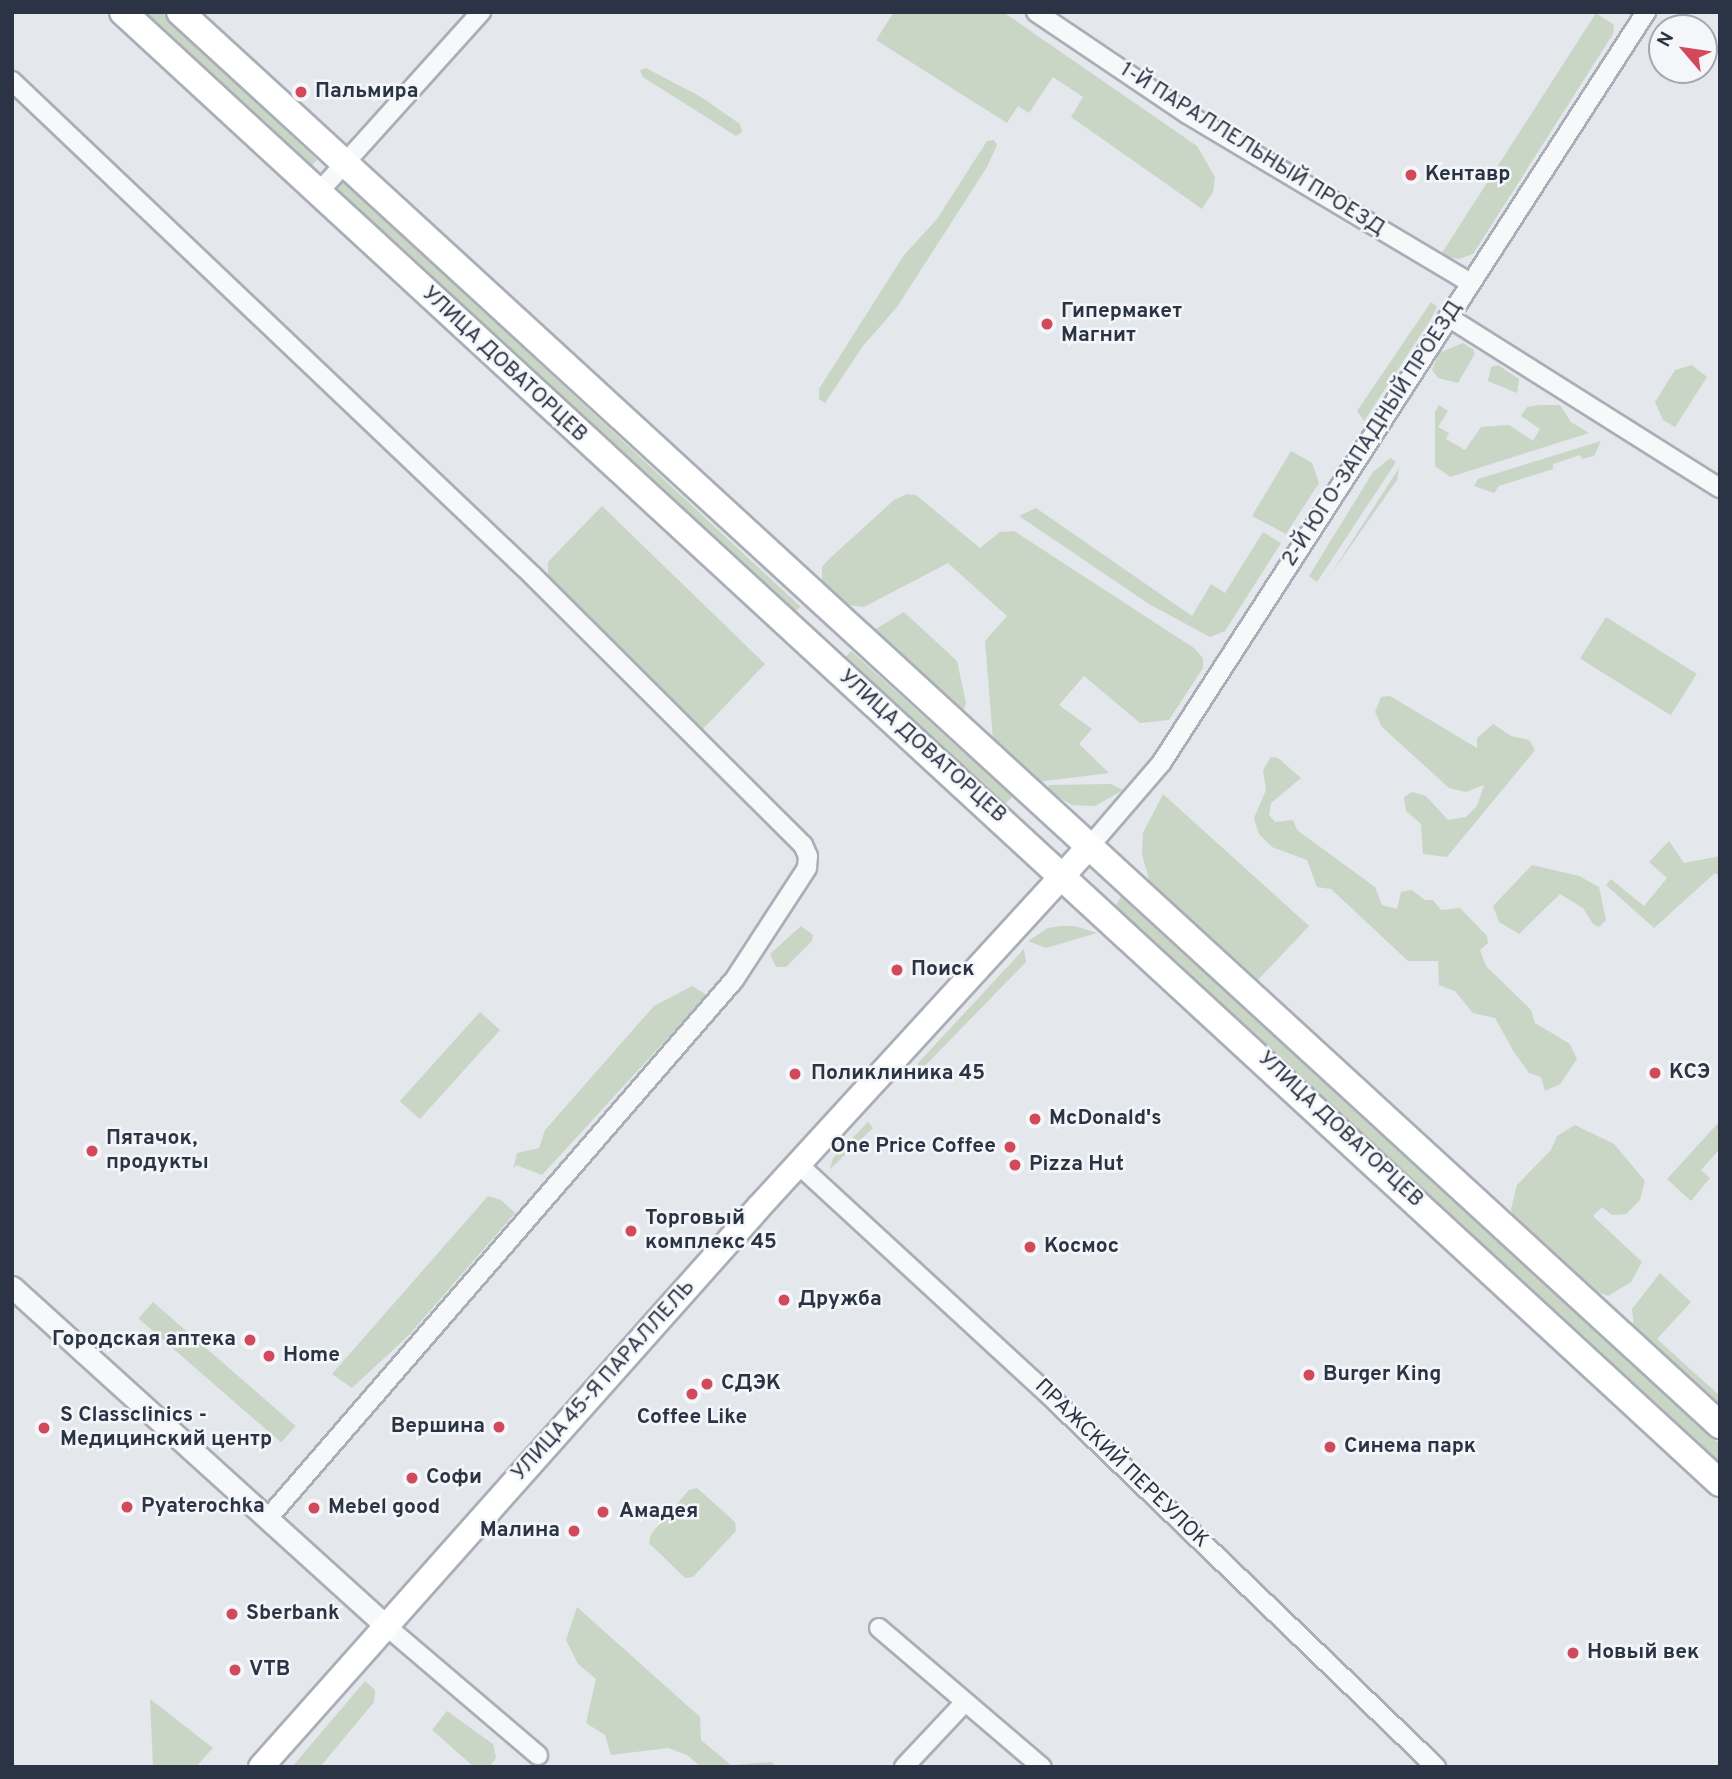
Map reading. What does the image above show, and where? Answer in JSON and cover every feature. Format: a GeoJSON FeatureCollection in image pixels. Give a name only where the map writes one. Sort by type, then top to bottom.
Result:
{"type":"FeatureCollection","features":[{"type":"Feature","properties":{"kind":"main road","name":"УЛИЦА ДОВАТОРЦЕВ"},"geometry":{"type":"LineString","coordinates":[[123,12],[1720,1483]]}},
{"type":"Feature","properties":{"kind":"main road","name":"УЛИЦА ДОВАТОРЦЕВ"},"geometry":{"type":"LineString","coordinates":[[180,12],[1720,1425]]}},
{"type":"Feature","properties":{"kind":"main road","name":"УЛИЦА 45-Я ПАРАЛЛЕЛЬ"},"geometry":{"type":"LineString","coordinates":[[261,1767],[385,1625],[1089,847]]}},
{"type":"Feature","properties":{"kind":"street"},"geometry":{"type":"LineString","coordinates":[[318,192],[481,12]]}},
{"type":"Feature","properties":{"kind":"street","name":"1-Й ПАРАЛЛЕЛЬНЫЙ ПРОЕЗД"},"geometry":{"type":"LineString","coordinates":[[1036,12],[1187,114],[1470,283]]}},
{"type":"Feature","properties":{"kind":"street","name":"2-Й ЮГО-ЗАПАДНЫЙ ПРОЕЗД"},"geometry":{"type":"LineString","coordinates":[[1089,847],[1162,762],[1646,12]]}},
{"type":"Feature","properties":{"kind":"street"},"geometry":{"type":"LineString","coordinates":[[12,81],[532,575],[793,836],[808,856],[807,868],[734,980],[269,1517]]}},
{"type":"Feature","properties":{"kind":"street"},"geometry":{"type":"LineString","coordinates":[[1448,317],[1720,488]]}},
{"type":"Feature","properties":{"kind":"street","name":"ПРАЖСКИЙ ПЕРЕУЛОК"},"geometry":{"type":"LineString","coordinates":[[800,1166],[1043,1389],[1436,1767]]}},
{"type":"Feature","properties":{"kind":"street"},"geometry":{"type":"LineString","coordinates":[[12,1287],[269,1517],[385,1625],[538,1755]]}},
{"type":"Feature","properties":{"kind":"street"},"geometry":{"type":"LineString","coordinates":[[879,1628],[1042,1767]]}},
{"type":"Feature","properties":{"kind":"street"},"geometry":{"type":"LineString","coordinates":[[904,1767],[965,1702]]}},
{"type":"Feature","properties":{"kind":"green space"},"geometry":{"type":"Polygon","coordinates":[[[140,12],[161,12],[317,160],[310,167],[140,12]]]}},
{"type":"Feature","properties":{"kind":"green space"},"geometry":{"type":"Polygon","coordinates":[[[894,12],[1003,12],[1197,146],[1215,177],[1213,192],[1202,209],[1071,117],[1083,97],[1053,77],[1029,113],[1018,106],[1007,123],[876,40],[894,12]]]}},
{"type":"Feature","properties":{"kind":"green space"},"geometry":{"type":"Polygon","coordinates":[[[1596,13],[1614,25],[1613,34],[1473,254],[1459,259],[1440,256],[1596,13]]]}},
{"type":"Feature","properties":{"kind":"green space"},"geometry":{"type":"Polygon","coordinates":[[[646,68],[701,97],[740,124],[742,132],[736,136],[643,77],[640,70],[646,68]]]}},
{"type":"Feature","properties":{"kind":"green space"},"geometry":{"type":"Polygon","coordinates":[[[994,140],[997,145],[987,167],[897,307],[863,346],[825,403],[819,399],[819,389],[904,255],[937,219],[987,141],[994,140]]]}},
{"type":"Feature","properties":{"kind":"green space"},"geometry":{"type":"Polygon","coordinates":[[[344,181],[800,607],[791,616],[335,191],[344,181]]]}},
{"type":"Feature","properties":{"kind":"green space"},"geometry":{"type":"Polygon","coordinates":[[[1431,302],[1437,307],[1431,319],[1364,421],[1357,411],[1431,302]]]}},
{"type":"Feature","properties":{"kind":"green space"},"geometry":{"type":"Polygon","coordinates":[[[1463,343],[1474,350],[1474,355],[1458,383],[1438,378],[1432,370],[1439,353],[1463,343]]]}},
{"type":"Feature","properties":{"kind":"green space"},"geometry":{"type":"Polygon","coordinates":[[[1498,365],[1519,379],[1517,393],[1488,381],[1491,367],[1498,365]]]}},
{"type":"Feature","properties":{"kind":"green space"},"geometry":{"type":"Polygon","coordinates":[[[1692,365],[1707,377],[1675,427],[1663,420],[1655,402],[1675,370],[1692,365]]]}},
{"type":"Feature","properties":{"kind":"green space"},"geometry":{"type":"Polygon","coordinates":[[[1439,405],[1448,411],[1438,427],[1449,433],[1446,439],[1465,450],[1481,427],[1509,425],[1533,441],[1540,429],[1521,416],[1527,407],[1539,405],[1560,405],[1571,422],[1589,433],[1450,477],[1435,466],[1435,412],[1439,405]]]}},
{"type":"Feature","properties":{"kind":"green space"},"geometry":{"type":"Polygon","coordinates":[[[1601,441],[1594,456],[1582,459],[1580,455],[1553,464],[1553,469],[1499,486],[1494,493],[1474,486],[1478,479],[1601,441]]]}},
{"type":"Feature","properties":{"kind":"green space"},"geometry":{"type":"Polygon","coordinates":[[[1291,451],[1312,463],[1319,483],[1286,534],[1252,516],[1291,451]]]}},
{"type":"Feature","properties":{"kind":"green space"},"geometry":{"type":"Polygon","coordinates":[[[1390,458],[1396,462],[1317,582],[1309,576],[1373,472],[1390,458]]]}},
{"type":"Feature","properties":{"kind":"green space"},"geometry":{"type":"Polygon","coordinates":[[[1399,468],[1397,480],[1329,577],[1399,468]]]}},
{"type":"Feature","properties":{"kind":"green space"},"geometry":{"type":"Polygon","coordinates":[[[907,494],[916,495],[980,548],[1000,532],[1014,531],[1194,648],[1203,658],[1203,668],[1169,720],[1140,723],[1084,676],[1059,705],[1092,729],[1079,744],[1109,773],[1037,782],[993,740],[985,641],[1007,616],[948,563],[864,607],[846,605],[822,581],[822,567],[829,559],[894,500],[907,494]]]}},
{"type":"Feature","properties":{"kind":"green space"},"geometry":{"type":"Polygon","coordinates":[[[602,506],[765,664],[701,731],[548,578],[548,562],[602,506]]]}},
{"type":"Feature","properties":{"kind":"green space"},"geometry":{"type":"Polygon","coordinates":[[[1036,508],[1192,616],[1211,584],[1225,593],[1263,532],[1281,543],[1225,631],[1210,637],[1149,604],[1019,516],[1036,508]]]}},
{"type":"Feature","properties":{"kind":"green space"},"geometry":{"type":"Polygon","coordinates":[[[904,612],[957,661],[966,703],[963,712],[957,713],[869,633],[904,612]]]}},
{"type":"Feature","properties":{"kind":"green space"},"geometry":{"type":"Polygon","coordinates":[[[1606,617],[1697,674],[1671,715],[1580,659],[1606,617]]]}},
{"type":"Feature","properties":{"kind":"green space"},"geometry":{"type":"Polygon","coordinates":[[[851,651],[1012,796],[1005,804],[844,659],[851,651]]]}},
{"type":"Feature","properties":{"kind":"green space"},"geometry":{"type":"Polygon","coordinates":[[[1390,696],[1477,748],[1477,738],[1493,724],[1511,736],[1529,740],[1535,750],[1447,857],[1423,854],[1421,824],[1406,811],[1404,797],[1412,792],[1426,796],[1448,820],[1466,817],[1477,806],[1484,785],[1466,792],[1449,788],[1382,727],[1375,712],[1381,697],[1390,696]]]}},
{"type":"Feature","properties":{"kind":"green space"},"geometry":{"type":"Polygon","coordinates":[[[1271,757],[1278,758],[1301,778],[1271,803],[1269,815],[1275,822],[1293,820],[1297,830],[1375,887],[1382,905],[1397,909],[1401,892],[1412,890],[1425,900],[1433,900],[1441,910],[1460,908],[1487,936],[1488,943],[1480,950],[1486,966],[1531,1010],[1535,1023],[1570,1044],[1577,1059],[1560,1084],[1545,1091],[1541,1077],[1529,1073],[1495,1018],[1473,1013],[1455,991],[1439,985],[1438,961],[1408,961],[1331,889],[1317,887],[1307,860],[1272,847],[1259,834],[1254,818],[1266,790],[1263,770],[1271,757]]]}},
{"type":"Feature","properties":{"kind":"green space"},"geometry":{"type":"Polygon","coordinates":[[[1111,784],[1123,790],[1095,806],[1072,805],[1045,789],[1050,785],[1111,784]]]}},
{"type":"Feature","properties":{"kind":"green space"},"geometry":{"type":"Polygon","coordinates":[[[1163,794],[1309,926],[1255,983],[1149,880],[1142,854],[1143,833],[1163,794]]]}},
{"type":"Feature","properties":{"kind":"green space"},"geometry":{"type":"Polygon","coordinates":[[[1669,841],[1684,863],[1720,856],[1720,877],[1715,873],[1654,928],[1606,885],[1611,879],[1644,906],[1667,878],[1649,862],[1669,841]]]}},
{"type":"Feature","properties":{"kind":"green space"},"geometry":{"type":"Polygon","coordinates":[[[1532,865],[1579,876],[1599,887],[1606,920],[1599,927],[1593,924],[1583,908],[1560,894],[1519,934],[1499,922],[1493,906],[1532,865]]]}},
{"type":"Feature","properties":{"kind":"green space"},"geometry":{"type":"Polygon","coordinates":[[[1121,897],[1720,1444],[1720,1463],[1115,907],[1121,897]]]}},
{"type":"Feature","properties":{"kind":"green space"},"geometry":{"type":"Polygon","coordinates":[[[801,926],[813,935],[812,941],[786,967],[776,967],[770,954],[801,926]]]}},
{"type":"Feature","properties":{"kind":"green space"},"geometry":{"type":"Polygon","coordinates":[[[1075,926],[1097,933],[1046,948],[1028,941],[1048,928],[1075,926]]]}},
{"type":"Feature","properties":{"kind":"green space"},"geometry":{"type":"Polygon","coordinates":[[[1024,949],[1026,962],[918,1073],[918,1063],[1024,949]]]}},
{"type":"Feature","properties":{"kind":"green space"},"geometry":{"type":"Polygon","coordinates":[[[692,986],[707,995],[542,1175],[516,1165],[513,1169],[517,1153],[539,1148],[545,1130],[654,1006],[692,986]]]}},
{"type":"Feature","properties":{"kind":"green space"},"geometry":{"type":"Polygon","coordinates":[[[480,1012],[500,1030],[420,1119],[400,1101],[480,1012]]]}},
{"type":"Feature","properties":{"kind":"green space"},"geometry":{"type":"Polygon","coordinates":[[[1720,1121],[1720,1149],[1701,1170],[1710,1178],[1691,1201],[1667,1179],[1720,1121]]]}},
{"type":"Feature","properties":{"kind":"green space"},"geometry":{"type":"Polygon","coordinates":[[[868,1122],[873,1128],[830,1169],[833,1158],[868,1122]]]}},
{"type":"Feature","properties":{"kind":"green space"},"geometry":{"type":"Polygon","coordinates":[[[1575,1125],[1614,1144],[1645,1181],[1640,1200],[1626,1214],[1612,1215],[1602,1207],[1593,1216],[1642,1262],[1631,1282],[1608,1296],[1590,1289],[1513,1218],[1511,1209],[1517,1185],[1551,1150],[1557,1136],[1575,1125]]]}},
{"type":"Feature","properties":{"kind":"green space"},"geometry":{"type":"Polygon","coordinates":[[[488,1196],[501,1200],[515,1213],[409,1335],[352,1388],[332,1374],[488,1196]]]}},
{"type":"Feature","properties":{"kind":"green space"},"geometry":{"type":"Polygon","coordinates":[[[1660,1273],[1691,1302],[1657,1339],[1720,1396],[1720,1410],[1634,1328],[1632,1309],[1660,1273]]]}},
{"type":"Feature","properties":{"kind":"green space"},"geometry":{"type":"Polygon","coordinates":[[[153,1302],[296,1426],[281,1443],[139,1319],[153,1302]]]}},
{"type":"Feature","properties":{"kind":"green space"},"geometry":{"type":"Polygon","coordinates":[[[697,1488],[735,1522],[736,1531],[693,1577],[685,1578],[649,1543],[651,1534],[689,1490],[697,1488]]]}},
{"type":"Feature","properties":{"kind":"green space"},"geometry":{"type":"Polygon","coordinates":[[[577,1607],[700,1717],[701,1740],[731,1765],[772,1762],[776,1767],[701,1767],[687,1755],[668,1748],[611,1755],[605,1735],[586,1723],[596,1679],[578,1664],[566,1640],[577,1607]]]}},
{"type":"Feature","properties":{"kind":"green space"},"geometry":{"type":"Polygon","coordinates":[[[365,1681],[375,1690],[374,1702],[320,1767],[292,1767],[365,1681]]]}},
{"type":"Feature","properties":{"kind":"green space"},"geometry":{"type":"Polygon","coordinates":[[[150,1699],[213,1748],[196,1767],[153,1767],[150,1699]]]}},
{"type":"Feature","properties":{"kind":"green space"},"geometry":{"type":"Polygon","coordinates":[[[447,1711],[493,1744],[496,1758],[489,1767],[474,1767],[432,1730],[447,1711]]]}},
{"type":"Feature","properties":{"kind":"place","name":"Пальмира"},"geometry":{"type":"Point","coordinates":[301,92]}},
{"type":"Feature","properties":{"kind":"place","name":"Кентавр"},"geometry":{"type":"Point","coordinates":[1411,175]}},
{"type":"Feature","properties":{"kind":"place","name":"Гипермакет Магнит"},"geometry":{"type":"Point","coordinates":[1047,324]}},
{"type":"Feature","properties":{"kind":"place","name":"Поиск"},"geometry":{"type":"Point","coordinates":[897,970]}},
{"type":"Feature","properties":{"kind":"place","name":"КСЭ"},"geometry":{"type":"Point","coordinates":[1655,1073]}},
{"type":"Feature","properties":{"kind":"place","name":"Поликлиника 45"},"geometry":{"type":"Point","coordinates":[795,1074]}},
{"type":"Feature","properties":{"kind":"place","name":"McDonald's"},"geometry":{"type":"Point","coordinates":[1035,1119]}},
{"type":"Feature","properties":{"kind":"place","name":"One Price Coffee"},"geometry":{"type":"Point","coordinates":[1010,1147]}},
{"type":"Feature","properties":{"kind":"place","name":"Пятачок, продукты"},"geometry":{"type":"Point","coordinates":[92,1151]}},
{"type":"Feature","properties":{"kind":"place","name":"Pizza Hut"},"geometry":{"type":"Point","coordinates":[1015,1165]}},
{"type":"Feature","properties":{"kind":"place","name":"Торговый комплекс 45"},"geometry":{"type":"Point","coordinates":[631,1231]}},
{"type":"Feature","properties":{"kind":"place","name":"Космос"},"geometry":{"type":"Point","coordinates":[1030,1247]}},
{"type":"Feature","properties":{"kind":"place","name":"Дружба"},"geometry":{"type":"Point","coordinates":[784,1300]}},
{"type":"Feature","properties":{"kind":"place","name":"Городская аптека"},"geometry":{"type":"Point","coordinates":[250,1340]}},
{"type":"Feature","properties":{"kind":"place","name":"Home"},"geometry":{"type":"Point","coordinates":[269,1356]}},
{"type":"Feature","properties":{"kind":"place","name":"Burger King"},"geometry":{"type":"Point","coordinates":[1309,1375]}},
{"type":"Feature","properties":{"kind":"place","name":"СДЭК"},"geometry":{"type":"Point","coordinates":[707,1384]}},
{"type":"Feature","properties":{"kind":"place","name":"Coffee Like"},"geometry":{"type":"Point","coordinates":[692,1394]}},
{"type":"Feature","properties":{"kind":"place","name":"Вершина"},"geometry":{"type":"Point","coordinates":[499,1427]}},
{"type":"Feature","properties":{"kind":"place","name":"S Classclinics - Медицинский центр"},"geometry":{"type":"Point","coordinates":[44,1428]}},
{"type":"Feature","properties":{"kind":"place","name":"Синема парк"},"geometry":{"type":"Point","coordinates":[1330,1447]}},
{"type":"Feature","properties":{"kind":"place","name":"Софи"},"geometry":{"type":"Point","coordinates":[412,1478]}},
{"type":"Feature","properties":{"kind":"place","name":"Pyaterochka"},"geometry":{"type":"Point","coordinates":[127,1507]}},
{"type":"Feature","properties":{"kind":"place","name":"Mebel good"},"geometry":{"type":"Point","coordinates":[314,1508]}},
{"type":"Feature","properties":{"kind":"place","name":"Амадея"},"geometry":{"type":"Point","coordinates":[603,1512]}},
{"type":"Feature","properties":{"kind":"place","name":"Малина"},"geometry":{"type":"Point","coordinates":[574,1531]}},
{"type":"Feature","properties":{"kind":"place","name":"Sberbank"},"geometry":{"type":"Point","coordinates":[232,1614]}},
{"type":"Feature","properties":{"kind":"place","name":"Новый век"},"geometry":{"type":"Point","coordinates":[1573,1653]}},
{"type":"Feature","properties":{"kind":"place","name":"VTB"},"geometry":{"type":"Point","coordinates":[235,1670]}}]}
